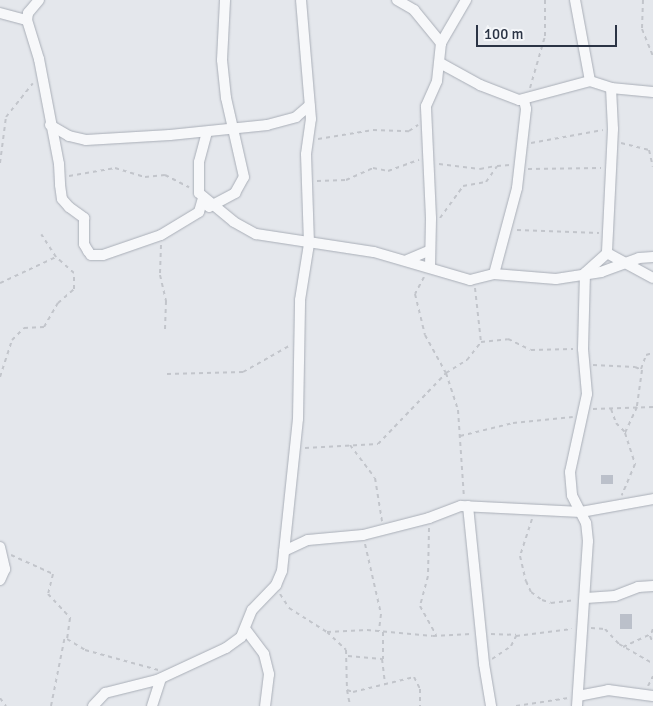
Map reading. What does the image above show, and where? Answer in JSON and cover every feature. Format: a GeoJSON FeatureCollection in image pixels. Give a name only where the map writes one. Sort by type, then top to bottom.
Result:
{"type":"FeatureCollection","features":[{"type":"Feature","properties":{"kind":"street"},"geometry":{"type":"LineString","coordinates":[[28,0],[28,16],[41,70],[62,199],[84,218],[84,244],[91,255],[102,255],[161,235],[235,193],[244,177],[222,60],[225,0]]}},
{"type":"Feature","properties":{"kind":"street"},"geometry":{"type":"LineString","coordinates":[[28,16],[39,0]]}},
{"type":"Feature","properties":{"kind":"street"},"geometry":{"type":"LineString","coordinates":[[93,706],[105,693],[165,675],[226,648],[246,630],[252,610],[276,585],[284,551],[295,448],[300,376],[298,343],[300,300],[309,244],[307,183],[310,105],[301,0]]}},
{"type":"Feature","properties":{"kind":"street"},"geometry":{"type":"LineString","coordinates":[[397,0],[414,10],[441,43]]}},
{"type":"Feature","properties":{"kind":"street"},"geometry":{"type":"LineString","coordinates":[[430,267],[431,226],[429,159],[425,119],[426,106],[437,81],[441,43],[466,0]]}},
{"type":"Feature","properties":{"kind":"street"},"geometry":{"type":"LineString","coordinates":[[575,0],[590,81]]}},
{"type":"Feature","properties":{"kind":"street"},"geometry":{"type":"LineString","coordinates":[[0,13],[28,16]]}},
{"type":"Feature","properties":{"kind":"street"},"geometry":{"type":"LineString","coordinates":[[440,63],[486,88],[526,99],[590,81],[610,88],[653,92]]}},
{"type":"Feature","properties":{"kind":"street"},"geometry":{"type":"LineString","coordinates":[[607,253],[612,134],[610,88]]}},
{"type":"Feature","properties":{"kind":"street"},"geometry":{"type":"LineString","coordinates":[[494,274],[517,188],[526,99]]}},
{"type":"Feature","properties":{"kind":"street"},"geometry":{"type":"LineString","coordinates":[[50,125],[69,136],[86,140],[208,132],[233,126],[267,125],[296,117],[310,105]]}},
{"type":"Feature","properties":{"kind":"street"},"geometry":{"type":"LineString","coordinates":[[199,212],[201,195],[199,162],[208,132]]}},
{"type":"Feature","properties":{"kind":"street"},"geometry":{"type":"LineString","coordinates":[[201,195],[234,222],[256,234],[309,244],[335,245],[407,260],[475,280],[494,274],[546,280],[601,272],[653,257]]}},
{"type":"Feature","properties":{"kind":"street"},"geometry":{"type":"LineString","coordinates":[[407,260],[430,250]]}},
{"type":"Feature","properties":{"kind":"street"},"geometry":{"type":"LineString","coordinates":[[607,253],[653,278]]}},
{"type":"Feature","properties":{"kind":"street"},"geometry":{"type":"LineString","coordinates":[[607,253],[598,258],[585,273],[582,413],[570,472],[572,495],[581,512],[588,541],[586,598],[578,701],[608,690],[653,696]]}},
{"type":"Feature","properties":{"kind":"street"},"geometry":{"type":"LineString","coordinates":[[284,551],[308,540],[363,534],[429,518],[453,507],[468,506],[581,512],[653,499]]}},
{"type":"Feature","properties":{"kind":"street"},"geometry":{"type":"LineString","coordinates":[[468,506],[480,634],[491,706]]}},
{"type":"Feature","properties":{"kind":"street"},"geometry":{"type":"LineString","coordinates":[[0,580],[5,569],[1,550]]}},
{"type":"Feature","properties":{"kind":"street"},"geometry":{"type":"LineString","coordinates":[[586,598],[615,596],[638,587],[653,586]]}},
{"type":"Feature","properties":{"kind":"street"},"geometry":{"type":"LineString","coordinates":[[246,630],[264,654],[269,674],[265,706]]}},
{"type":"Feature","properties":{"kind":"street"},"geometry":{"type":"LineString","coordinates":[[152,706],[165,675]]}},
{"type":"Feature","properties":{"kind":"path"},"geometry":{"type":"LineString","coordinates":[[526,99],[545,36],[546,0]]}},
{"type":"Feature","properties":{"kind":"path"},"geometry":{"type":"LineString","coordinates":[[643,0],[642,29],[653,56]]}},
{"type":"Feature","properties":{"kind":"path"},"geometry":{"type":"LineString","coordinates":[[0,163],[6,118],[41,70]]}},
{"type":"Feature","properties":{"kind":"path"},"geometry":{"type":"LineString","coordinates":[[308,139],[359,135],[373,130],[409,131],[425,119]]}},
{"type":"Feature","properties":{"kind":"path"},"geometry":{"type":"LineString","coordinates":[[522,144],[612,134],[649,150],[653,168]]}},
{"type":"Feature","properties":{"kind":"path"},"geometry":{"type":"LineString","coordinates":[[307,183],[346,180],[378,167],[395,170],[429,159],[475,168],[497,166],[611,168]]}},
{"type":"Feature","properties":{"kind":"path"},"geometry":{"type":"LineString","coordinates":[[431,226],[447,212],[458,191],[463,186],[486,182],[497,166]]}},
{"type":"Feature","properties":{"kind":"path"},"geometry":{"type":"LineString","coordinates":[[59,176],[82,176],[115,168],[145,177],[165,175],[201,195]]}},
{"type":"Feature","properties":{"kind":"path"},"geometry":{"type":"LineString","coordinates":[[506,230],[607,233]]}},
{"type":"Feature","properties":{"kind":"path"},"geometry":{"type":"LineString","coordinates":[[0,377],[12,340],[24,328],[36,330],[44,327],[58,303],[74,289],[74,273],[56,257],[41,234]]}},
{"type":"Feature","properties":{"kind":"path"},"geometry":{"type":"LineString","coordinates":[[161,235],[160,266],[166,301],[165,329]]}},
{"type":"Feature","properties":{"kind":"path"},"geometry":{"type":"LineString","coordinates":[[0,283],[56,257]]}},
{"type":"Feature","properties":{"kind":"path"},"geometry":{"type":"LineString","coordinates":[[430,267],[415,289],[415,294],[426,335],[446,372],[458,410],[458,436],[463,494],[468,506]]}},
{"type":"Feature","properties":{"kind":"path"},"geometry":{"type":"LineString","coordinates":[[295,448],[378,444],[446,372],[466,360],[480,342],[475,280]]}},
{"type":"Feature","properties":{"kind":"path"},"geometry":{"type":"LineString","coordinates":[[480,342],[508,339],[532,350],[583,349]]}},
{"type":"Feature","properties":{"kind":"path"},"geometry":{"type":"LineString","coordinates":[[167,374],[243,372],[271,353],[298,343]]}},
{"type":"Feature","properties":{"kind":"path"},"geometry":{"type":"LineString","coordinates":[[625,433],[637,407],[643,375],[641,369],[646,355],[653,353]]}},
{"type":"Feature","properties":{"kind":"path"},"geometry":{"type":"LineString","coordinates":[[584,364],[641,369]]}},
{"type":"Feature","properties":{"kind":"path"},"geometry":{"type":"LineString","coordinates":[[458,436],[513,423],[611,409],[653,407]]}},
{"type":"Feature","properties":{"kind":"path"},"geometry":{"type":"LineString","coordinates":[[611,409],[616,423],[625,433],[635,464],[631,480],[616,505]]}},
{"type":"Feature","properties":{"kind":"path"},"geometry":{"type":"LineString","coordinates":[[350,445],[378,486],[380,530]]}},
{"type":"Feature","properties":{"kind":"path"},"geometry":{"type":"LineString","coordinates":[[537,509],[525,536],[520,556],[529,587],[538,597],[551,603],[586,598]]}},
{"type":"Feature","properties":{"kind":"path"},"geometry":{"type":"LineString","coordinates":[[429,518],[428,576],[420,602],[425,620],[437,636]]}},
{"type":"Feature","properties":{"kind":"path"},"geometry":{"type":"LineString","coordinates":[[363,534],[381,614],[379,631]]}},
{"type":"Feature","properties":{"kind":"path"},"geometry":{"type":"LineString","coordinates":[[1,550],[53,574],[48,594],[71,621],[65,636],[51,706]]}},
{"type":"Feature","properties":{"kind":"path"},"geometry":{"type":"LineString","coordinates":[[276,585],[289,608],[327,632],[344,647],[348,656],[347,690],[350,706]]}},
{"type":"Feature","properties":{"kind":"path"},"geometry":{"type":"LineString","coordinates":[[327,632],[379,631],[437,636],[480,634],[516,636],[583,629],[605,629],[623,646],[653,664]]}},
{"type":"Feature","properties":{"kind":"path"},"geometry":{"type":"LineString","coordinates":[[623,646],[650,634],[653,629]]}},
{"type":"Feature","properties":{"kind":"path"},"geometry":{"type":"LineString","coordinates":[[383,632],[385,684]]}},
{"type":"Feature","properties":{"kind":"path"},"geometry":{"type":"LineString","coordinates":[[650,634],[653,643]]}},
{"type":"Feature","properties":{"kind":"path"},"geometry":{"type":"LineString","coordinates":[[65,636],[86,650],[165,675]]}},
{"type":"Feature","properties":{"kind":"path"},"geometry":{"type":"LineString","coordinates":[[484,664],[511,646],[516,636]]}},
{"type":"Feature","properties":{"kind":"path"},"geometry":{"type":"LineString","coordinates":[[348,656],[383,660]]}},
{"type":"Feature","properties":{"kind":"path"},"geometry":{"type":"LineString","coordinates":[[347,690],[354,692],[414,677],[420,689],[420,706]]}},
{"type":"Feature","properties":{"kind":"path"},"geometry":{"type":"LineString","coordinates":[[0,698],[6,706]]}},
{"type":"Feature","properties":{"kind":"path"},"geometry":{"type":"LineString","coordinates":[[516,706],[578,701]]}},
{"type":"Feature","properties":{"kind":"building"},"geometry":{"type":"Polygon","coordinates":[[[601,475],[613,475],[613,484],[601,484],[601,475]]]}},
{"type":"Feature","properties":{"kind":"building"},"geometry":{"type":"Polygon","coordinates":[[[620,614],[632,614],[632,629],[620,629],[620,614]]]}}]}
